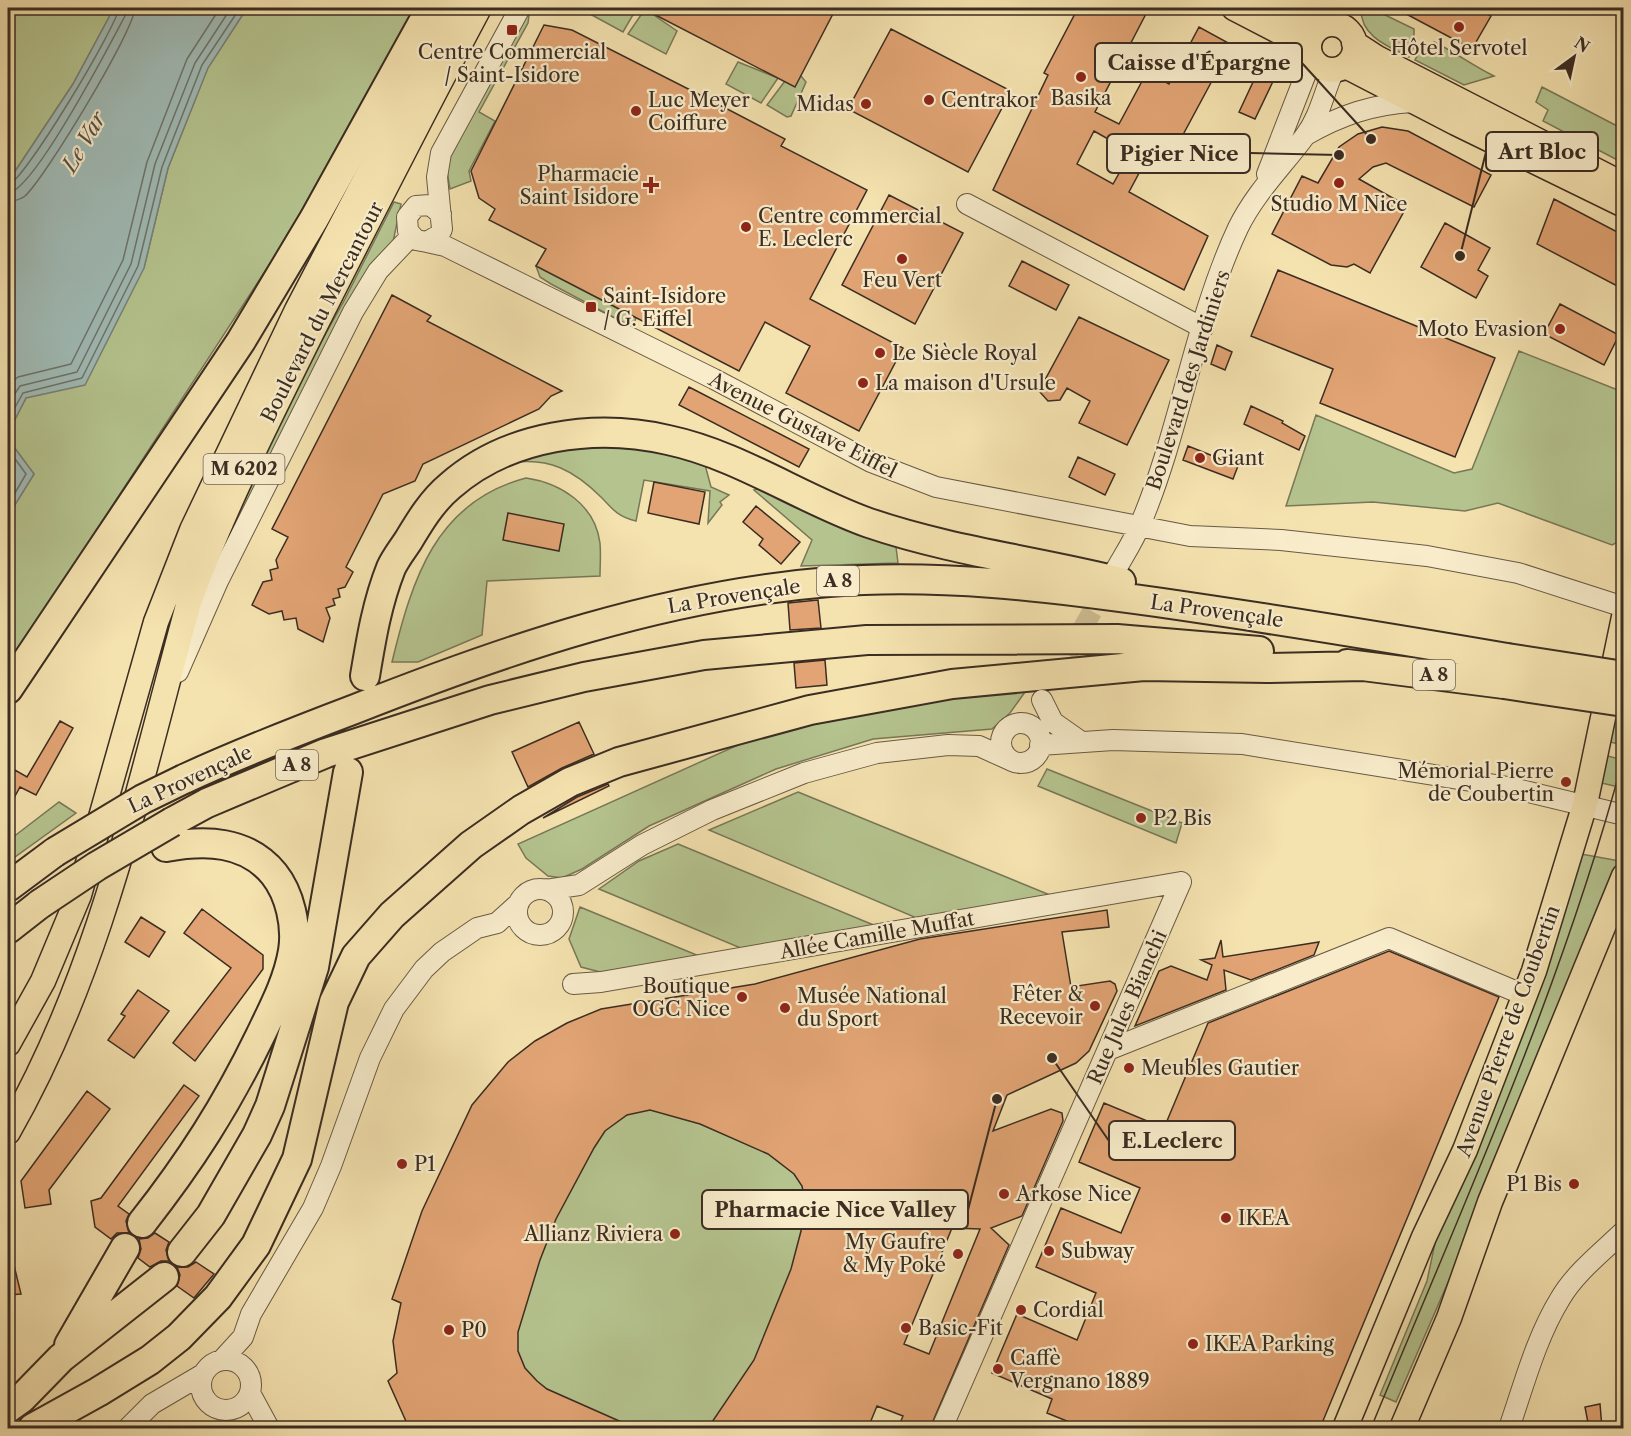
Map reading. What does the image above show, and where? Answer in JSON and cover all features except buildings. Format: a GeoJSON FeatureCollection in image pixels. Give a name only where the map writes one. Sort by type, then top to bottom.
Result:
{"type":"FeatureCollection","features":[{"type":"Feature","properties":{"kind":"highway"},"geometry":{"type":"LineString","coordinates":[[8,689],[241,341],[314,219],[426,16]]}},
{"type":"Feature","properties":{"kind":"highway"},"geometry":{"type":"LineString","coordinates":[[365,676],[374,622],[392,567],[421,518],[438,497],[462,476],[492,458],[527,444],[580,434],[615,432],[669,440],[726,459],[867,522],[909,536],[1075,571],[1260,617]]}},
{"type":"Feature","properties":{"kind":"highway","name":"La Provençale"},"geometry":{"type":"LineString","coordinates":[[8,887],[55,852],[143,799],[296,732],[469,665],[628,616],[711,596],[831,582],[970,581],[1260,617],[1506,671],[1623,702]]}},
{"type":"Feature","properties":{"kind":"highway","name":"La Provençale"},"geometry":{"type":"LineString","coordinates":[[8,929],[40,904],[97,866],[169,835],[207,803],[326,753],[490,700],[584,677],[704,655],[867,640],[1117,639],[1179,642],[1364,666],[1623,676]]}},
{"type":"Feature","properties":{"kind":"highway"},"geometry":{"type":"LineString","coordinates":[[33,1428],[150,1360],[179,1337],[218,1297],[256,1245],[297,1159],[334,1002],[356,956],[392,915],[471,845],[521,810],[570,782],[619,762],[810,710],[952,684],[1144,666],[1266,668],[1364,666]]}},
{"type":"Feature","properties":{"kind":"highway"},"geometry":{"type":"LineString","coordinates":[[182,1252],[211,1215],[257,1135],[270,1106],[314,967],[348,772]]}},
{"type":"Feature","properties":{"kind":"highway"},"geometry":{"type":"LineString","coordinates":[[142,1223],[215,1123],[273,1011],[294,949],[289,905],[280,883],[266,865],[242,850],[219,842],[196,842],[169,835]]}},
{"type":"Feature","properties":{"kind":"highway"},"geometry":{"type":"LineString","coordinates":[[61,1358],[125,1248]]}},
{"type":"Feature","properties":{"kind":"highway"},"geometry":{"type":"LineString","coordinates":[[8,1408],[22,1398],[61,1358],[164,1277]]}},
{"type":"Feature","properties":{"kind":"main road","name":"Boulevard du Mercantour"},"geometry":{"type":"LineString","coordinates":[[8,1132],[31,1091],[86,965],[116,877],[189,602],[248,460],[455,8]]}},
{"type":"Feature","properties":{"kind":"main road","name":"Boulevard du Mercantour"},"geometry":{"type":"LineString","coordinates":[[8,1044],[43,981],[79,895],[156,622],[192,530],[258,388],[383,167],[479,8]]}},
{"type":"Feature","properties":{"kind":"main road"},"geometry":{"type":"LineString","coordinates":[[383,167],[494,8]]}},
{"type":"Feature","properties":{"kind":"main road"},"geometry":{"type":"LineString","coordinates":[[1234,8],[1313,45]]}},
{"type":"Feature","properties":{"kind":"main road"},"geometry":{"type":"LineString","coordinates":[[1271,8],[1313,45],[1317,65],[1377,58],[1623,184]]}},
{"type":"Feature","properties":{"kind":"main road"},"geometry":{"type":"LineString","coordinates":[[383,167],[426,16]]}},
{"type":"Feature","properties":{"kind":"main road"},"geometry":{"type":"LineString","coordinates":[[1313,45],[1328,25],[1346,29],[1345,60]]}},
{"type":"Feature","properties":{"kind":"main road"},"geometry":{"type":"LineString","coordinates":[[1345,60],[1414,102],[1623,205]]}},
{"type":"Feature","properties":{"kind":"main road","name":"Avenue Pierre de Coubertin"},"geometry":{"type":"LineString","coordinates":[[1345,1428],[1424,1237],[1465,1150],[1534,971],[1585,804],[1623,617]]}},
{"type":"Feature","properties":{"kind":"main road"},"geometry":{"type":"LineString","coordinates":[[1402,1428],[1449,1318],[1490,1202],[1623,876]]}},
{"type":"Feature","properties":{"kind":"street"},"geometry":{"type":"LineString","coordinates":[[156,721],[218,581],[352,312],[378,271],[430,231],[441,153],[520,8]]}},
{"type":"Feature","properties":{"kind":"street","name":"Boulevard des Jardiniers"},"geometry":{"type":"LineString","coordinates":[[1262,187],[1313,45]]}},
{"type":"Feature","properties":{"kind":"street","name":"Boulevard des Jardiniers"},"geometry":{"type":"LineString","coordinates":[[1114,573],[1139,527],[1238,228],[1262,187],[1306,135],[1345,60]]}},
{"type":"Feature","properties":{"kind":"street","name":"Boulevard des Jardiniers"},"geometry":{"type":"LineString","coordinates":[[1306,135],[1350,113],[1383,104],[1414,102]]}},
{"type":"Feature","properties":{"kind":"street"},"geometry":{"type":"LineString","coordinates":[[967,204],[1203,328]]}},
{"type":"Feature","properties":{"kind":"street","name":"Avenue Gustave Eiffel"},"geometry":{"type":"LineString","coordinates":[[430,231],[486,266],[714,379],[870,462],[909,478],[967,495],[1190,536],[1281,540],[1427,556],[1518,573],[1623,607]]}},
{"type":"Feature","properties":{"kind":"street"},"geometry":{"type":"LineString","coordinates":[[1028,725],[1046,693],[1053,722],[1080,741]]}},
{"type":"Feature","properties":{"kind":"street"},"geometry":{"type":"LineString","coordinates":[[243,1337],[251,1385],[250,1393],[241,1405],[234,1409],[218,1409],[205,1399],[200,1387],[203,1374],[207,1367],[222,1359],[243,1337],[251,1314],[313,1208],[331,1166],[370,1058],[394,1009],[424,969],[442,952],[477,928],[497,922],[533,890],[579,885],[642,845],[712,810],[804,773],[877,753],[948,745],[979,746],[1010,760],[1023,763],[1035,757],[1040,745],[1039,735],[1028,725],[1015,724],[1004,733],[979,746]]}},
{"type":"Feature","properties":{"kind":"street"},"geometry":{"type":"LineString","coordinates":[[1004,733],[1001,744],[1010,760]]}},
{"type":"Feature","properties":{"kind":"street"},"geometry":{"type":"LineString","coordinates":[[1040,745],[1080,741],[1242,744],[1498,785],[1585,804],[1623,815]]}},
{"type":"Feature","properties":{"kind":"street","name":"Rue Jules Bianchi"},"geometry":{"type":"LineString","coordinates":[[942,1428],[1108,1050],[1149,936],[1181,882]]}},
{"type":"Feature","properties":{"kind":"street","name":"Allée Camille Muffat"},"geometry":{"type":"LineString","coordinates":[[573,984],[601,982],[1181,882]]}},
{"type":"Feature","properties":{"kind":"street"},"geometry":{"type":"LineString","coordinates":[[497,922],[544,934],[557,928],[579,885]]}},
{"type":"Feature","properties":{"kind":"street"},"geometry":{"type":"LineString","coordinates":[[546,890],[561,902],[561,922]]}},
{"type":"Feature","properties":{"kind":"street"},"geometry":{"type":"LineString","coordinates":[[519,903],[520,922],[529,931]]}},
{"type":"Feature","properties":{"kind":"street"},"geometry":{"type":"LineString","coordinates":[[1108,1050],[1389,938],[1517,992]]}},
{"type":"Feature","properties":{"kind":"street"},"geometry":{"type":"LineString","coordinates":[[1509,1428],[1545,1325],[1561,1297],[1586,1267],[1623,1231]]}},
{"type":"Feature","properties":{"kind":"street"},"geometry":{"type":"LineString","coordinates":[[222,1359],[236,1361],[247,1370]]}},
{"type":"Feature","properties":{"kind":"street"},"geometry":{"type":"LineString","coordinates":[[128,1428],[152,1404],[203,1374]]}},
{"type":"Feature","properties":{"kind":"street"},"geometry":{"type":"LineString","coordinates":[[250,1393],[267,1428]]}},
{"type":"Feature","properties":{"kind":"street"},"geometry":{"type":"LineString","coordinates":[[165,1395],[205,1399]]}},
{"type":"Feature","properties":{"kind":"street"},"geometry":{"type":"LineString","coordinates":[[234,1409],[267,1428]]}},
{"type":"Feature","properties":{"kind":"green space"},"geometry":{"type":"Polygon","coordinates":[[[8,8],[114,8],[73,84],[8,182],[8,8]]]}},
{"type":"Feature","properties":{"kind":"green space"},"geometry":{"type":"Polygon","coordinates":[[[247,8],[417,8],[316,193],[8,666],[8,516],[34,474],[8,439],[8,433],[26,398],[144,268],[168,168],[208,67],[247,8]]]}},
{"type":"Feature","properties":{"kind":"green space"},"geometry":{"type":"Polygon","coordinates":[[[525,8],[530,8],[528,23],[479,112],[495,121],[469,171],[471,181],[450,189],[447,171],[449,157],[525,8]]]}},
{"type":"Feature","properties":{"kind":"green space"},"geometry":{"type":"Polygon","coordinates":[[[579,8],[637,8],[623,32],[579,8]]]}},
{"type":"Feature","properties":{"kind":"green space"},"geometry":{"type":"Polygon","coordinates":[[[1361,8],[1371,8],[1414,29],[1414,46],[1409,57],[1384,44],[1370,33],[1362,18],[1361,8]]]}},
{"type":"Feature","properties":{"kind":"green space"},"geometry":{"type":"Polygon","coordinates":[[[645,9],[677,31],[666,54],[628,34],[645,9]]]}},
{"type":"Feature","properties":{"kind":"green space"},"geometry":{"type":"Polygon","coordinates":[[[1434,42],[1494,76],[1464,85],[1415,60],[1421,49],[1434,42]]]}},
{"type":"Feature","properties":{"kind":"green space"},"geometry":{"type":"Polygon","coordinates":[[[738,62],[778,78],[761,103],[726,84],[738,62]]]}},
{"type":"Feature","properties":{"kind":"green space"},"geometry":{"type":"Polygon","coordinates":[[[801,76],[806,82],[791,116],[787,117],[767,105],[785,81],[801,76]]]}},
{"type":"Feature","properties":{"kind":"green space"},"geometry":{"type":"Polygon","coordinates":[[[1542,87],[1623,129],[1623,163],[1543,121],[1548,110],[1536,102],[1542,87]]]}},
{"type":"Feature","properties":{"kind":"green space"},"geometry":{"type":"Polygon","coordinates":[[[394,202],[401,204],[393,242],[205,597],[206,580],[274,427],[345,299],[394,202]]]}},
{"type":"Feature","properties":{"kind":"green space"},"geometry":{"type":"Polygon","coordinates":[[[536,266],[636,318],[634,323],[628,325],[551,284],[540,277],[536,266]]]}},
{"type":"Feature","properties":{"kind":"green space"},"geometry":{"type":"Polygon","coordinates":[[[1519,351],[1623,392],[1622,540],[1612,545],[1498,503],[1465,511],[1373,502],[1286,506],[1316,415],[1454,473],[1472,469],[1519,351]]]}},
{"type":"Feature","properties":{"kind":"green space"},"geometry":{"type":"Polygon","coordinates":[[[608,442],[704,461],[711,487],[729,495],[720,502],[722,505],[708,523],[710,491],[644,480],[636,521],[617,512],[592,488],[571,473],[537,462],[510,463],[521,454],[608,442]]]}},
{"type":"Feature","properties":{"kind":"green space"},"geometry":{"type":"Polygon","coordinates":[[[526,478],[563,490],[574,498],[591,517],[600,543],[600,576],[487,581],[482,635],[418,662],[392,662],[409,602],[432,548],[449,525],[469,505],[495,489],[526,478]]]}},
{"type":"Feature","properties":{"kind":"green space"},"geometry":{"type":"Polygon","coordinates":[[[768,486],[895,539],[898,563],[801,566],[812,540],[754,490],[768,486]]]}},
{"type":"Feature","properties":{"kind":"green space"},"geometry":{"type":"Polygon","coordinates":[[[1623,652],[1623,745],[1606,741],[1623,652]]]}},
{"type":"Feature","properties":{"kind":"green space"},"geometry":{"type":"Polygon","coordinates":[[[1030,685],[1010,713],[992,729],[873,739],[776,769],[649,826],[582,869],[562,878],[548,876],[526,858],[518,844],[758,736],[850,710],[1030,685]]]}},
{"type":"Feature","properties":{"kind":"green space"},"geometry":{"type":"Polygon","coordinates":[[[1604,755],[1623,760],[1623,788],[1597,782],[1604,755]]]}},
{"type":"Feature","properties":{"kind":"green space"},"geometry":{"type":"Polygon","coordinates":[[[1047,769],[1182,823],[1176,843],[1038,786],[1047,769]]]}},
{"type":"Feature","properties":{"kind":"green space"},"geometry":{"type":"Polygon","coordinates":[[[798,792],[1050,895],[919,919],[709,830],[798,792]]]}},
{"type":"Feature","properties":{"kind":"green space"},"geometry":{"type":"Polygon","coordinates":[[[59,802],[76,813],[8,862],[8,841],[59,802]]]}},
{"type":"Feature","properties":{"kind":"green space"},"geometry":{"type":"Polygon","coordinates":[[[678,844],[876,926],[743,949],[599,889],[639,861],[678,844]]]}},
{"type":"Feature","properties":{"kind":"green space"},"geometry":{"type":"Polygon","coordinates":[[[1581,854],[1620,861],[1472,1227],[1396,1402],[1380,1395],[1427,1281],[1439,1224],[1472,1160],[1517,1049],[1581,854]]]}},
{"type":"Feature","properties":{"kind":"green space"},"geometry":{"type":"Polygon","coordinates":[[[580,907],[699,956],[604,973],[581,967],[569,939],[580,907]]]}},
{"type":"Feature","properties":{"kind":"green space","name":"Allianz Riviera"},"geometry":{"type":"Polygon","coordinates":[[[807,1079],[825,1411],[816,1428],[459,1428],[451,1421],[509,1119],[807,1079]]]}},
{"type":"Feature","properties":{"kind":"water","name":"Le Var"},"geometry":{"type":"Polygon","coordinates":[[[114,8],[247,8],[208,68],[168,168],[144,268],[85,385],[26,398],[8,433],[8,182],[73,84],[114,8]]]}},
{"type":"Feature","properties":{"kind":"water"},"geometry":{"type":"Polygon","coordinates":[[[8,439],[34,474],[8,516],[8,439]]]}},
{"type":"Feature","properties":{"kind":"tunnel"},"geometry":{"type":"LineString","coordinates":[[1053,681],[1106,587]]}},
{"type":"Feature","properties":{"kind":"tram line"},"geometry":{"type":"LineString","coordinates":[[1371,1428],[1509,1096],[1541,1012],[1572,927],[1624,755]]}},
{"type":"Feature","properties":{"kind":"place","name":"Hôtel Servotel"},"geometry":{"type":"Point","coordinates":[1459,27]}},
{"type":"Feature","properties":{"kind":"place","name":"Centre Commercial / Saint-Isidore"},"geometry":{"type":"Point","coordinates":[512,30]}},
{"type":"Feature","properties":{"kind":"place","name":"Basika"},"geometry":{"type":"Point","coordinates":[1081,77]}},
{"type":"Feature","properties":{"kind":"place","name":"Centrakor"},"geometry":{"type":"Point","coordinates":[929,100]}},
{"type":"Feature","properties":{"kind":"place","name":"Midas"},"geometry":{"type":"Point","coordinates":[866,104]}},
{"type":"Feature","properties":{"kind":"place","name":"Luc Meyer Coiffure"},"geometry":{"type":"Point","coordinates":[636,111]}},
{"type":"Feature","properties":{"kind":"place","name":"Caisse d'Épargne"},"geometry":{"type":"Point","coordinates":[1371,139]}},
{"type":"Feature","properties":{"kind":"place","name":"Pigier Nice"},"geometry":{"type":"Point","coordinates":[1339,155]}},
{"type":"Feature","properties":{"kind":"place","name":"Studio M Nice"},"geometry":{"type":"Point","coordinates":[1339,183]}},
{"type":"Feature","properties":{"kind":"place","name":"Pharmacie Saint Isidore"},"geometry":{"type":"Point","coordinates":[651,185]}},
{"type":"Feature","properties":{"kind":"place","name":"Centre commercial E. Leclerc"},"geometry":{"type":"Point","coordinates":[746,227]}},
{"type":"Feature","properties":{"kind":"place","name":"Art Bloc"},"geometry":{"type":"Point","coordinates":[1460,256]}},
{"type":"Feature","properties":{"kind":"place","name":"Feu Vert"},"geometry":{"type":"Point","coordinates":[902,259]}},
{"type":"Feature","properties":{"kind":"place","name":"Saint-Isidore / G. Eiffel"},"geometry":{"type":"Point","coordinates":[591,307]}},
{"type":"Feature","properties":{"kind":"place","name":"Moto Evasion"},"geometry":{"type":"Point","coordinates":[1560,329]}},
{"type":"Feature","properties":{"kind":"place","name":"Le Siècle Royal"},"geometry":{"type":"Point","coordinates":[880,353]}},
{"type":"Feature","properties":{"kind":"place","name":"La maison d'Ursule"},"geometry":{"type":"Point","coordinates":[863,383]}},
{"type":"Feature","properties":{"kind":"place","name":"Giant"},"geometry":{"type":"Point","coordinates":[1200,458]}},
{"type":"Feature","properties":{"kind":"place","name":"Mémorial Pierre de Coubertin"},"geometry":{"type":"Point","coordinates":[1566,782]}},
{"type":"Feature","properties":{"kind":"place","name":"P2 Bis"},"geometry":{"type":"Point","coordinates":[1141,818]}},
{"type":"Feature","properties":{"kind":"place","name":"Boutique OGC Nice"},"geometry":{"type":"Point","coordinates":[742,997]}},
{"type":"Feature","properties":{"kind":"place","name":"Fêter & Recevoir"},"geometry":{"type":"Point","coordinates":[1095,1006]}},
{"type":"Feature","properties":{"kind":"place","name":"Musée National du Sport"},"geometry":{"type":"Point","coordinates":[785,1008]}},
{"type":"Feature","properties":{"kind":"place","name":"E.Leclerc"},"geometry":{"type":"Point","coordinates":[1052,1058]}},
{"type":"Feature","properties":{"kind":"place","name":"Meubles Gautier"},"geometry":{"type":"Point","coordinates":[1129,1068]}},
{"type":"Feature","properties":{"kind":"place","name":"Pharmacie Nice Valley"},"geometry":{"type":"Point","coordinates":[997,1099]}},
{"type":"Feature","properties":{"kind":"place","name":"P1"},"geometry":{"type":"Point","coordinates":[402,1164]}},
{"type":"Feature","properties":{"kind":"place","name":"P1 Bis"},"geometry":{"type":"Point","coordinates":[1574,1184]}},
{"type":"Feature","properties":{"kind":"place","name":"Arkose Nice"},"geometry":{"type":"Point","coordinates":[1004,1194]}},
{"type":"Feature","properties":{"kind":"place","name":"IKEA"},"geometry":{"type":"Point","coordinates":[1226,1218]}},
{"type":"Feature","properties":{"kind":"place","name":"Allianz Riviera"},"geometry":{"type":"Point","coordinates":[675,1234]}},
{"type":"Feature","properties":{"kind":"place","name":"Subway"},"geometry":{"type":"Point","coordinates":[1049,1251]}},
{"type":"Feature","properties":{"kind":"place","name":"My Gaufre & My Poké"},"geometry":{"type":"Point","coordinates":[958,1254]}},
{"type":"Feature","properties":{"kind":"place","name":"Cordial"},"geometry":{"type":"Point","coordinates":[1021,1310]}},
{"type":"Feature","properties":{"kind":"place","name":"Basic-Fit"},"geometry":{"type":"Point","coordinates":[906,1328]}},
{"type":"Feature","properties":{"kind":"place","name":"P0"},"geometry":{"type":"Point","coordinates":[449,1330]}},
{"type":"Feature","properties":{"kind":"place","name":"IKEA Parking"},"geometry":{"type":"Point","coordinates":[1193,1344]}},
{"type":"Feature","properties":{"kind":"place","name":"Caffè Vergnano 1889"},"geometry":{"type":"Point","coordinates":[998,1369]}}]}
